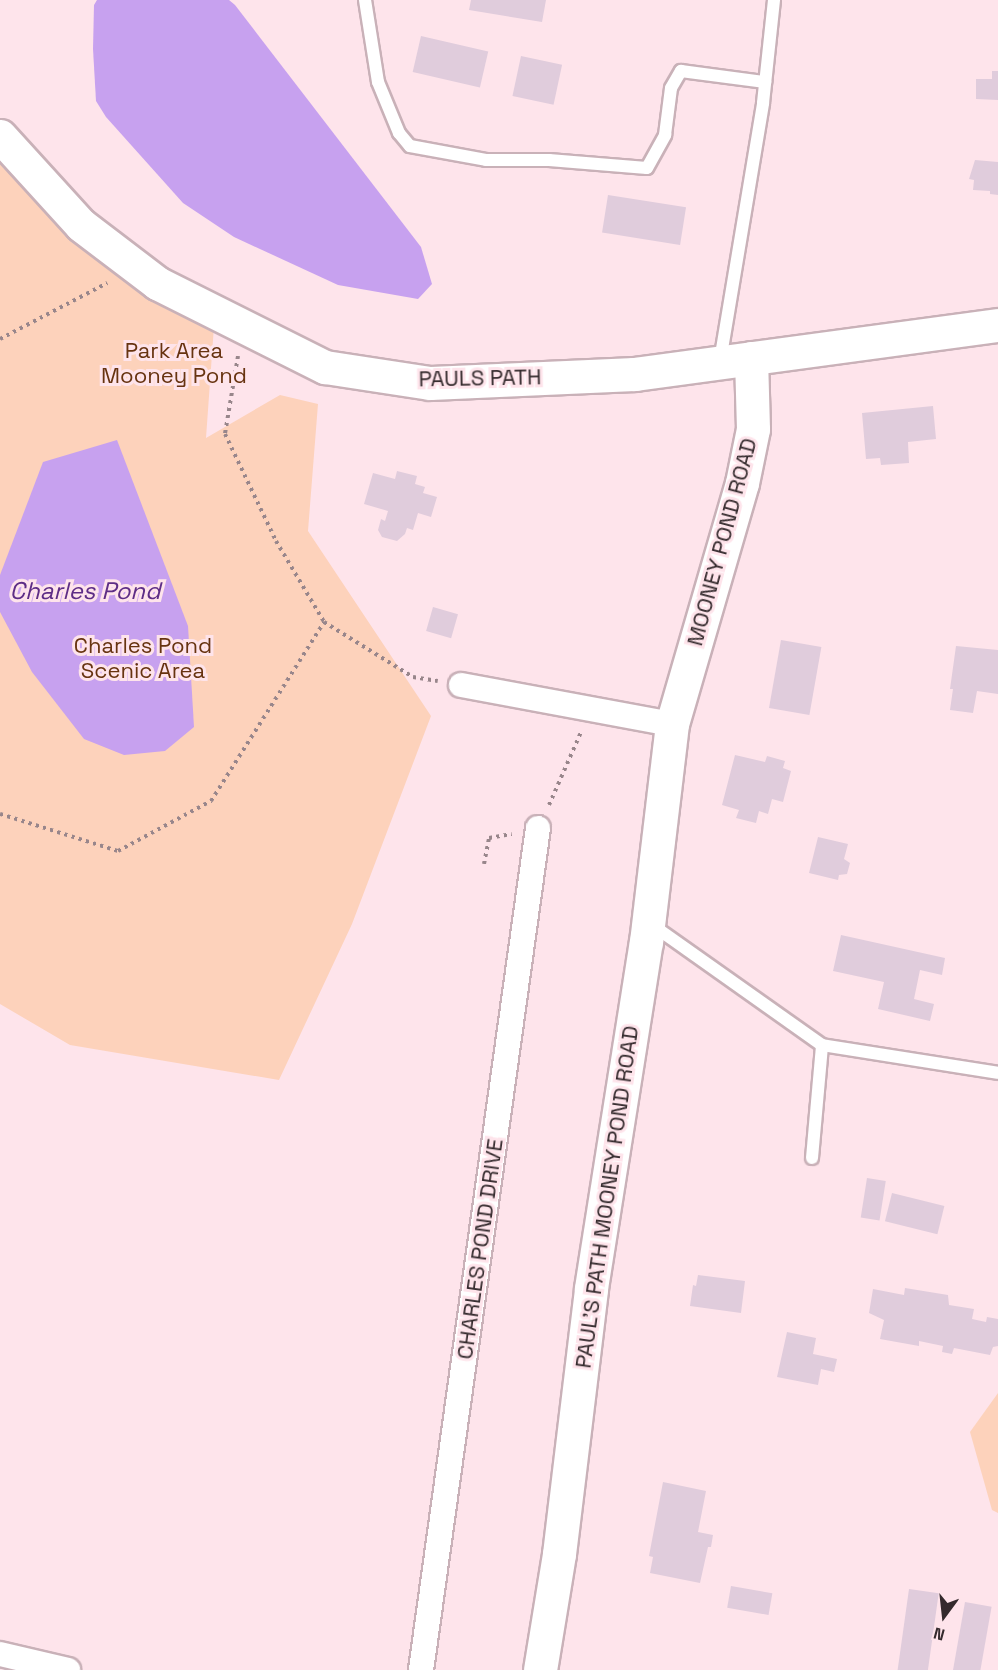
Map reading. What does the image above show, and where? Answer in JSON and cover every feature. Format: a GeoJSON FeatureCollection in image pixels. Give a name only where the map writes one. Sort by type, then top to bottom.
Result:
{"type":"FeatureCollection","features":[{"type":"Feature","properties":{"kind":"street","name":"PAULS PATH"},"geometry":{"type":"LineString","coordinates":[[0,136],[81,225],[157,283],[325,367],[430,383],[635,374],[735,360]]}},
{"type":"Feature","properties":{"kind":"street"},"geometry":{"type":"LineString","coordinates":[[735,360],[998,325]]}},
{"type":"Feature","properties":{"kind":"street","name":"MOONEY POND ROAD"},"geometry":{"type":"LineString","coordinates":[[672,724],[742,483],[753,429],[735,360]]}},
{"type":"Feature","properties":{"kind":"street"},"geometry":{"type":"LineString","coordinates":[[461,685],[672,724]]}},
{"type":"Feature","properties":{"kind":"street","name":"PAUL'S PATH MOONEY POND ROAD"},"geometry":{"type":"LineString","coordinates":[[540,1670],[559,1554],[591,1288],[648,921],[672,724]]}},
{"type":"Feature","properties":{"kind":"street","name":"CHARLES POND DRIVE"},"geometry":{"type":"LineString","coordinates":[[421,1670],[538,828]]}},
{"type":"Feature","properties":{"kind":"street"},"geometry":{"type":"LineString","coordinates":[[0,1653],[68,1670]]}},
{"type":"Feature","properties":{"kind":"lane"},"geometry":{"type":"LineString","coordinates":[[365,0],[378,82],[399,133],[410,146],[486,160],[549,160],[647,168],[664,135],[671,88],[681,71],[765,82]]}},
{"type":"Feature","properties":{"kind":"lane"},"geometry":{"type":"LineString","coordinates":[[735,360],[774,0]]}},
{"type":"Feature","properties":{"kind":"lane"},"geometry":{"type":"LineString","coordinates":[[648,921],[822,1045],[998,1072]]}},
{"type":"Feature","properties":{"kind":"lane"},"geometry":{"type":"LineString","coordinates":[[812,1158],[822,1045]]}},
{"type":"Feature","properties":{"kind":"path"},"geometry":{"type":"LineString","coordinates":[[0,339],[137,267]]}},
{"type":"Feature","properties":{"kind":"path"},"geometry":{"type":"LineString","coordinates":[[243,326],[225,434],[276,541],[324,622],[413,677],[461,685]]}},
{"type":"Feature","properties":{"kind":"path"},"geometry":{"type":"LineString","coordinates":[[0,814],[118,851],[211,801],[324,622]]}},
{"type":"Feature","properties":{"kind":"path"},"geometry":{"type":"LineString","coordinates":[[484,864],[489,838],[538,828],[592,710]]}},
{"type":"Feature","properties":{"kind":"green space"},"geometry":{"type":"Polygon","coordinates":[[[0,134],[214,326],[206,438],[280,395],[318,404],[308,531],[431,716],[352,924],[279,1080],[70,1045],[0,1004],[0,134]]]}},
{"type":"Feature","properties":{"kind":"green space"},"geometry":{"type":"Polygon","coordinates":[[[998,1393],[998,1513],[992,1510],[970,1432],[998,1393]]]}},
{"type":"Feature","properties":{"kind":"water"},"geometry":{"type":"Polygon","coordinates":[[[97,0],[229,0],[235,5],[421,247],[432,284],[418,299],[338,285],[234,237],[183,203],[106,117],[96,101],[93,49],[94,5],[97,0]]]}},
{"type":"Feature","properties":{"kind":"water","name":"Charles Pond"},"geometry":{"type":"Polygon","coordinates":[[[117,440],[188,626],[194,727],[165,751],[124,755],[84,739],[32,672],[0,612],[0,575],[43,462],[117,440]]]}},
{"type":"Feature","properties":{"kind":"building"},"geometry":{"type":"Polygon","coordinates":[[[471,0],[546,0],[542,22],[469,10],[471,0]]]}},
{"type":"Feature","properties":{"kind":"building"},"geometry":{"type":"Polygon","coordinates":[[[421,36],[488,52],[480,88],[413,72],[421,36]]]}},
{"type":"Feature","properties":{"kind":"building"},"geometry":{"type":"Polygon","coordinates":[[[521,56],[562,65],[554,105],[512,96],[521,56]]]}},
{"type":"Feature","properties":{"kind":"building"},"geometry":{"type":"Polygon","coordinates":[[[992,71],[998,71],[998,100],[976,99],[976,79],[992,79],[992,71]]]}},
{"type":"Feature","properties":{"kind":"building"},"geometry":{"type":"Polygon","coordinates":[[[975,160],[998,162],[998,195],[990,194],[990,191],[973,190],[974,180],[969,179],[975,160]]]}},
{"type":"Feature","properties":{"kind":"building"},"geometry":{"type":"Polygon","coordinates":[[[608,195],[686,207],[680,245],[602,233],[608,195]]]}},
{"type":"Feature","properties":{"kind":"building"},"geometry":{"type":"Polygon","coordinates":[[[933,406],[936,439],[908,442],[909,463],[881,465],[880,458],[866,459],[862,413],[933,406]]]}},
{"type":"Feature","properties":{"kind":"building"},"geometry":{"type":"Polygon","coordinates":[[[397,471],[417,476],[415,484],[425,487],[423,493],[437,497],[431,517],[418,513],[413,530],[407,528],[405,534],[397,541],[382,537],[378,530],[381,519],[385,521],[388,511],[364,504],[373,473],[395,479],[397,471]]]}},
{"type":"Feature","properties":{"kind":"building"},"geometry":{"type":"Polygon","coordinates":[[[433,607],[458,614],[451,638],[426,631],[433,607]]]}},
{"type":"Feature","properties":{"kind":"building"},"geometry":{"type":"Polygon","coordinates":[[[781,640],[821,647],[809,715],[769,708],[781,640]]]}},
{"type":"Feature","properties":{"kind":"building"},"geometry":{"type":"Polygon","coordinates":[[[956,646],[998,650],[998,694],[977,691],[973,713],[950,710],[953,689],[950,689],[956,646]]]}},
{"type":"Feature","properties":{"kind":"building"},"geometry":{"type":"Polygon","coordinates":[[[735,755],[765,762],[767,756],[785,761],[783,768],[791,771],[783,802],[772,799],[768,814],[759,811],[756,823],[736,818],[739,810],[722,805],[735,755]]]}},
{"type":"Feature","properties":{"kind":"building"},"geometry":{"type":"Polygon","coordinates":[[[818,837],[848,844],[844,859],[850,863],[847,874],[839,875],[838,880],[809,873],[818,837]]]}},
{"type":"Feature","properties":{"kind":"building"},"geometry":{"type":"Polygon","coordinates":[[[841,935],[945,958],[942,975],[920,970],[914,999],[934,1004],[930,1021],[878,1009],[884,982],[833,971],[841,935]]]}},
{"type":"Feature","properties":{"kind":"building"},"geometry":{"type":"Polygon","coordinates":[[[867,1178],[886,1181],[880,1220],[861,1218],[867,1178]]]}},
{"type":"Feature","properties":{"kind":"building"},"geometry":{"type":"Polygon","coordinates":[[[892,1193],[944,1206],[937,1234],[885,1221],[892,1193]]]}},
{"type":"Feature","properties":{"kind":"building"},"geometry":{"type":"Polygon","coordinates":[[[698,1275],[745,1281],[741,1313],[690,1306],[693,1285],[696,1286],[698,1275]]]}},
{"type":"Feature","properties":{"kind":"building"},"geometry":{"type":"Polygon","coordinates":[[[905,1288],[948,1295],[949,1305],[974,1309],[972,1319],[986,1322],[987,1317],[998,1319],[998,1346],[993,1347],[990,1355],[954,1348],[952,1354],[942,1352],[943,1346],[919,1341],[919,1346],[880,1339],[884,1320],[869,1313],[873,1289],[904,1295],[905,1288]]]}},
{"type":"Feature","properties":{"kind":"building"},"geometry":{"type":"Polygon","coordinates":[[[787,1332],[816,1338],[813,1354],[837,1359],[834,1372],[821,1369],[818,1385],[777,1377],[787,1332]]]}},
{"type":"Feature","properties":{"kind":"building"},"geometry":{"type":"Polygon","coordinates":[[[663,1482],[706,1491],[698,1532],[713,1535],[700,1583],[650,1573],[653,1557],[649,1556],[663,1482]]]}},
{"type":"Feature","properties":{"kind":"building"},"geometry":{"type":"Polygon","coordinates":[[[731,1586],[772,1593],[769,1615],[727,1608],[731,1586]]]}},
{"type":"Feature","properties":{"kind":"building"},"geometry":{"type":"Polygon","coordinates":[[[909,1589],[939,1593],[928,1670],[898,1670],[909,1589]]]}},
{"type":"Feature","properties":{"kind":"building"},"geometry":{"type":"Polygon","coordinates":[[[965,1602],[992,1607],[980,1670],[953,1670],[965,1602]]]}},
{"type":"Feature","properties":{"kind":"park label","name":"Park Area Mooney Pond"},"geometry":{"type":"Point","coordinates":[174,362]}},
{"type":"Feature","properties":{"kind":"park label","name":"Charles Pond Scenic Area"},"geometry":{"type":"Point","coordinates":[143,658]}}]}
